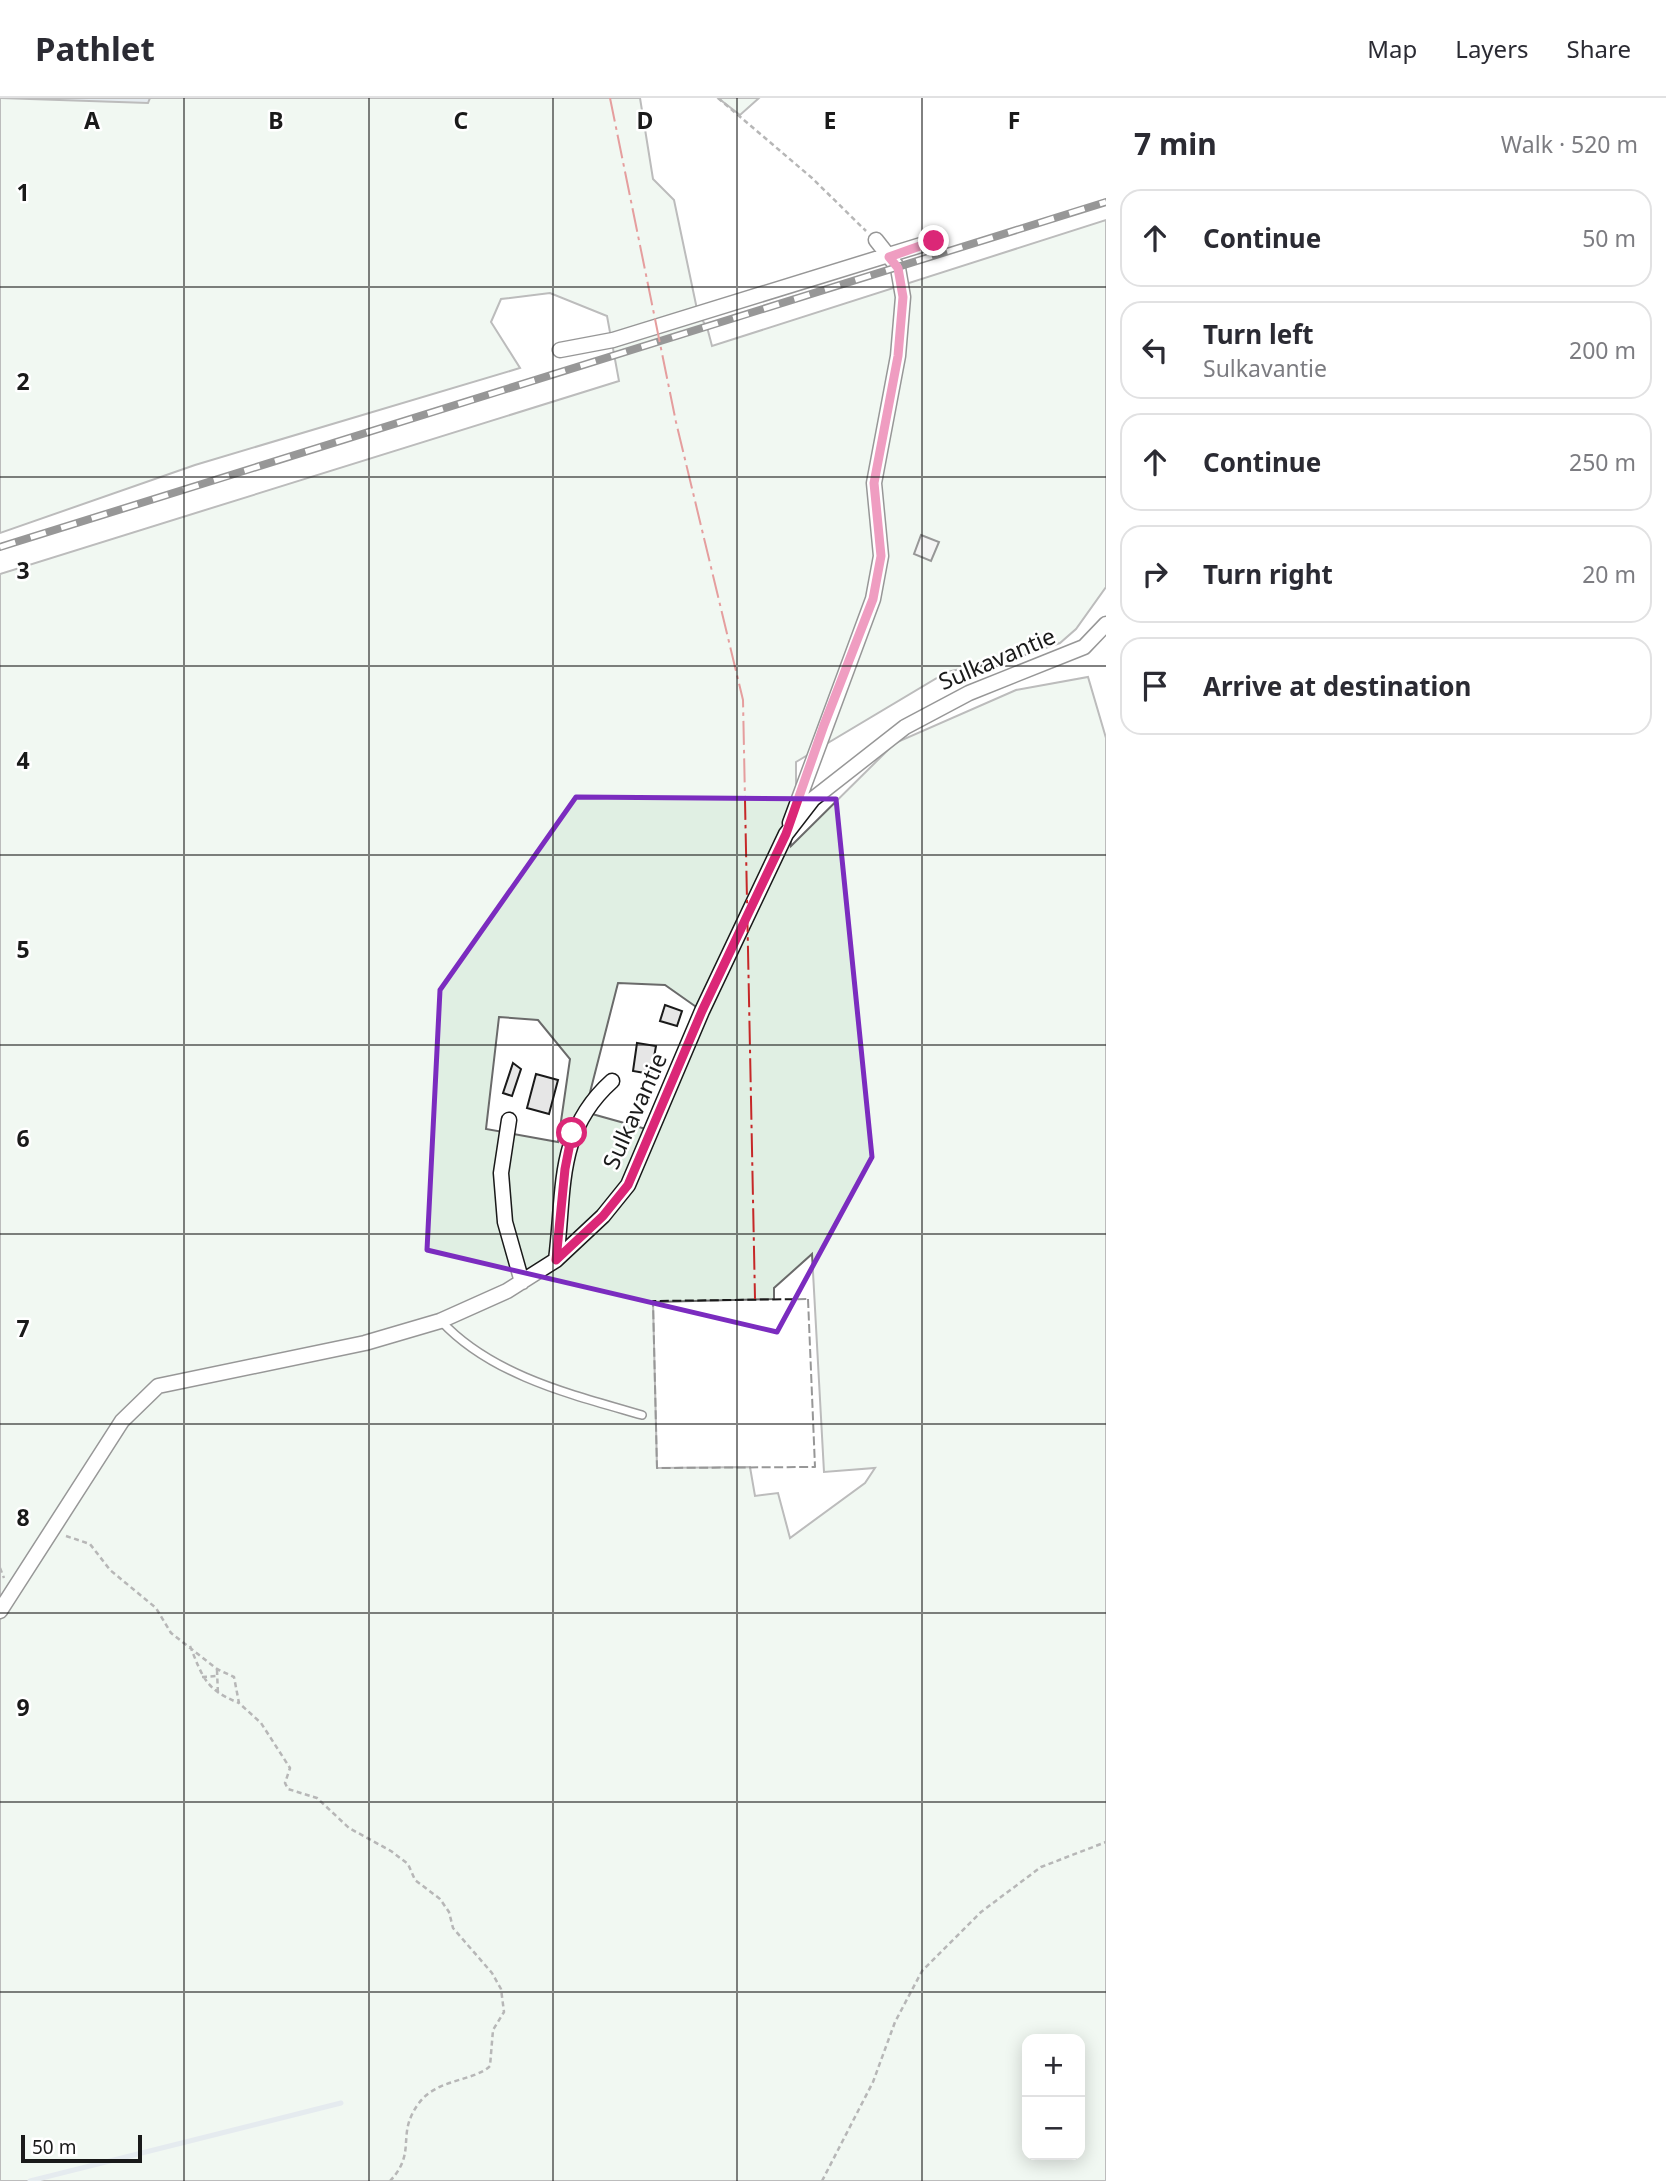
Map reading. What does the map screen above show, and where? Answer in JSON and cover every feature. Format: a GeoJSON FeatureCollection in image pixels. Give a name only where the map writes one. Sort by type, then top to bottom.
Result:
{"type":"FeatureCollection","features":[{"type":"Feature","properties":{"kind":"street"},"geometry":{"type":"LineString","coordinates":[[786,834],[824,725],[873,599],[881,556],[874,483],[898,356],[903,297],[898,268],[876,240]]}},
{"type":"Feature","properties":{"kind":"street"},"geometry":{"type":"LineString","coordinates":[[560,350],[613,340],[934,241]]}},
{"type":"Feature","properties":{"kind":"street","name":"Sulkavantie"},"geometry":{"type":"LineString","coordinates":[[0,1611],[122,1421],[158,1386],[365,1343],[440,1321],[522,1282],[556,1260],[603,1216],[628,1185],[702,1011],[786,834],[813,799],[905,727],[969,693],[1084,647],[1106,624]]}},
{"type":"Feature","properties":{"kind":"street"},"geometry":{"type":"LineString","coordinates":[[556,1260],[565,1169],[572,1133],[593,1098],[612,1081]]}},
{"type":"Feature","properties":{"kind":"street"},"geometry":{"type":"LineString","coordinates":[[509,1120],[501,1173],[504,1210],[522,1282]]}},
{"type":"Feature","properties":{"kind":"lane"},"geometry":{"type":"LineString","coordinates":[[440,1321],[459,1340],[519,1374],[574,1395],[642,1415]]}},
{"type":"Feature","properties":{"kind":"path"},"geometry":{"type":"LineString","coordinates":[[718,98],[812,178],[876,240]]}},
{"type":"Feature","properties":{"kind":"path"},"geometry":{"type":"LineString","coordinates":[[50,1531],[90,1544],[110,1570],[156,1608],[171,1633],[217,1669],[234,1677],[239,1703]]}},
{"type":"Feature","properties":{"kind":"path"},"geometry":{"type":"LineString","coordinates":[[190,1646],[202,1677],[218,1695],[239,1703],[261,1723],[290,1768],[285,1783],[288,1789],[317,1798],[349,1828],[391,1851],[408,1864],[415,1881],[440,1899],[449,1912],[453,1928],[492,1973],[501,1989],[504,2012],[493,2030],[490,2066],[478,2073],[453,2079],[421,2100],[406,2126],[407,2157],[390,2181]]}},
{"type":"Feature","properties":{"kind":"path"},"geometry":{"type":"LineString","coordinates":[[217,1669],[218,1695]]}},
{"type":"Feature","properties":{"kind":"path"},"geometry":{"type":"LineString","coordinates":[[202,1677],[217,1676]]}},
{"type":"Feature","properties":{"kind":"path"},"geometry":{"type":"LineString","coordinates":[[822,2181],[873,2082],[895,2022],[922,1971],[981,1912],[1041,1867],[1106,1842]]}},
{"type":"Feature","properties":{"kind":"highlighted area"},"geometry":{"type":"Polygon","coordinates":[[[576,797],[836,799],[872,1157],[777,1332],[427,1250],[440,990],[576,797]]]}},
{"type":"Feature","properties":{"kind":"green space"},"geometry":{"type":"Polygon","coordinates":[[[0,98],[640,98],[653,179],[674,200],[698,314],[707,327],[712,346],[1106,220],[1106,587],[1076,629],[1060,643],[1025,655],[947,672],[796,762],[796,804],[789,825],[791,846],[895,743],[1016,690],[1088,677],[1106,738],[1106,2181],[0,2181],[0,574],[619,381],[607,316],[550,293],[501,299],[491,322],[520,368],[195,465],[0,533],[0,98]],[[618,983],[585,1112],[653,1131],[702,1011],[665,985],[618,983]],[[499,1017],[486,1129],[558,1142],[570,1059],[538,1020],[499,1017]],[[812,1254],[774,1288],[774,1299],[653,1302],[657,1468],[750,1467],[755,1496],[778,1493],[790,1538],[865,1483],[875,1468],[824,1472],[812,1254]]]}},
{"type":"Feature","properties":{"kind":"green space"},"geometry":{"type":"Polygon","coordinates":[[[718,98],[759,98],[740,115],[718,98]]]}},
{"type":"Feature","properties":{"kind":"shaded area"},"geometry":{"type":"Polygon","coordinates":[[[0,98],[150,98],[148,103],[0,98]]]}},
{"type":"Feature","properties":{"kind":"building"},"geometry":{"type":"Polygon","coordinates":[[[921,535],[939,542],[931,561],[914,554],[921,535]]]}},
{"type":"Feature","properties":{"kind":"building"},"geometry":{"type":"Polygon","coordinates":[[[665,1005],[682,1011],[677,1026],[660,1021],[665,1005]]]}},
{"type":"Feature","properties":{"kind":"building"},"geometry":{"type":"Polygon","coordinates":[[[637,1043],[656,1046],[651,1074],[633,1071],[637,1043]]]}},
{"type":"Feature","properties":{"kind":"building"},"geometry":{"type":"Polygon","coordinates":[[[513,1063],[521,1069],[512,1096],[503,1093],[513,1063]]]}},
{"type":"Feature","properties":{"kind":"building"},"geometry":{"type":"Polygon","coordinates":[[[536,1074],[558,1080],[549,1114],[527,1108],[536,1074]]]}},
{"type":"Feature","properties":{"kind":"waterway"},"geometry":{"type":"LineString","coordinates":[[30,2181],[341,2103]]}},
{"type":"Feature","properties":{"kind":"railway"},"geometry":{"type":"LineString","coordinates":[[0,547],[1106,202]]}},
{"type":"Feature","properties":{"kind":"fence"},"geometry":{"type":"LineString","coordinates":[[808,1299],[815,1467],[657,1468],[653,1301],[808,1299]]}},
{"type":"Feature","properties":{"kind":"power"},"geometry":{"type":"LineString","coordinates":[[610,98],[676,422],[743,700],[755,1299]]}},
{"type":"Feature","properties":{"kind":"route"},"geometry":{"type":"LineString","coordinates":[[572,1133],[565,1169],[556,1260],[603,1216],[628,1185],[668,1099],[702,1011],[786,834],[824,725],[873,599],[881,556],[874,483],[898,356],[903,297],[898,268],[889,257],[934,241]]}}]}
